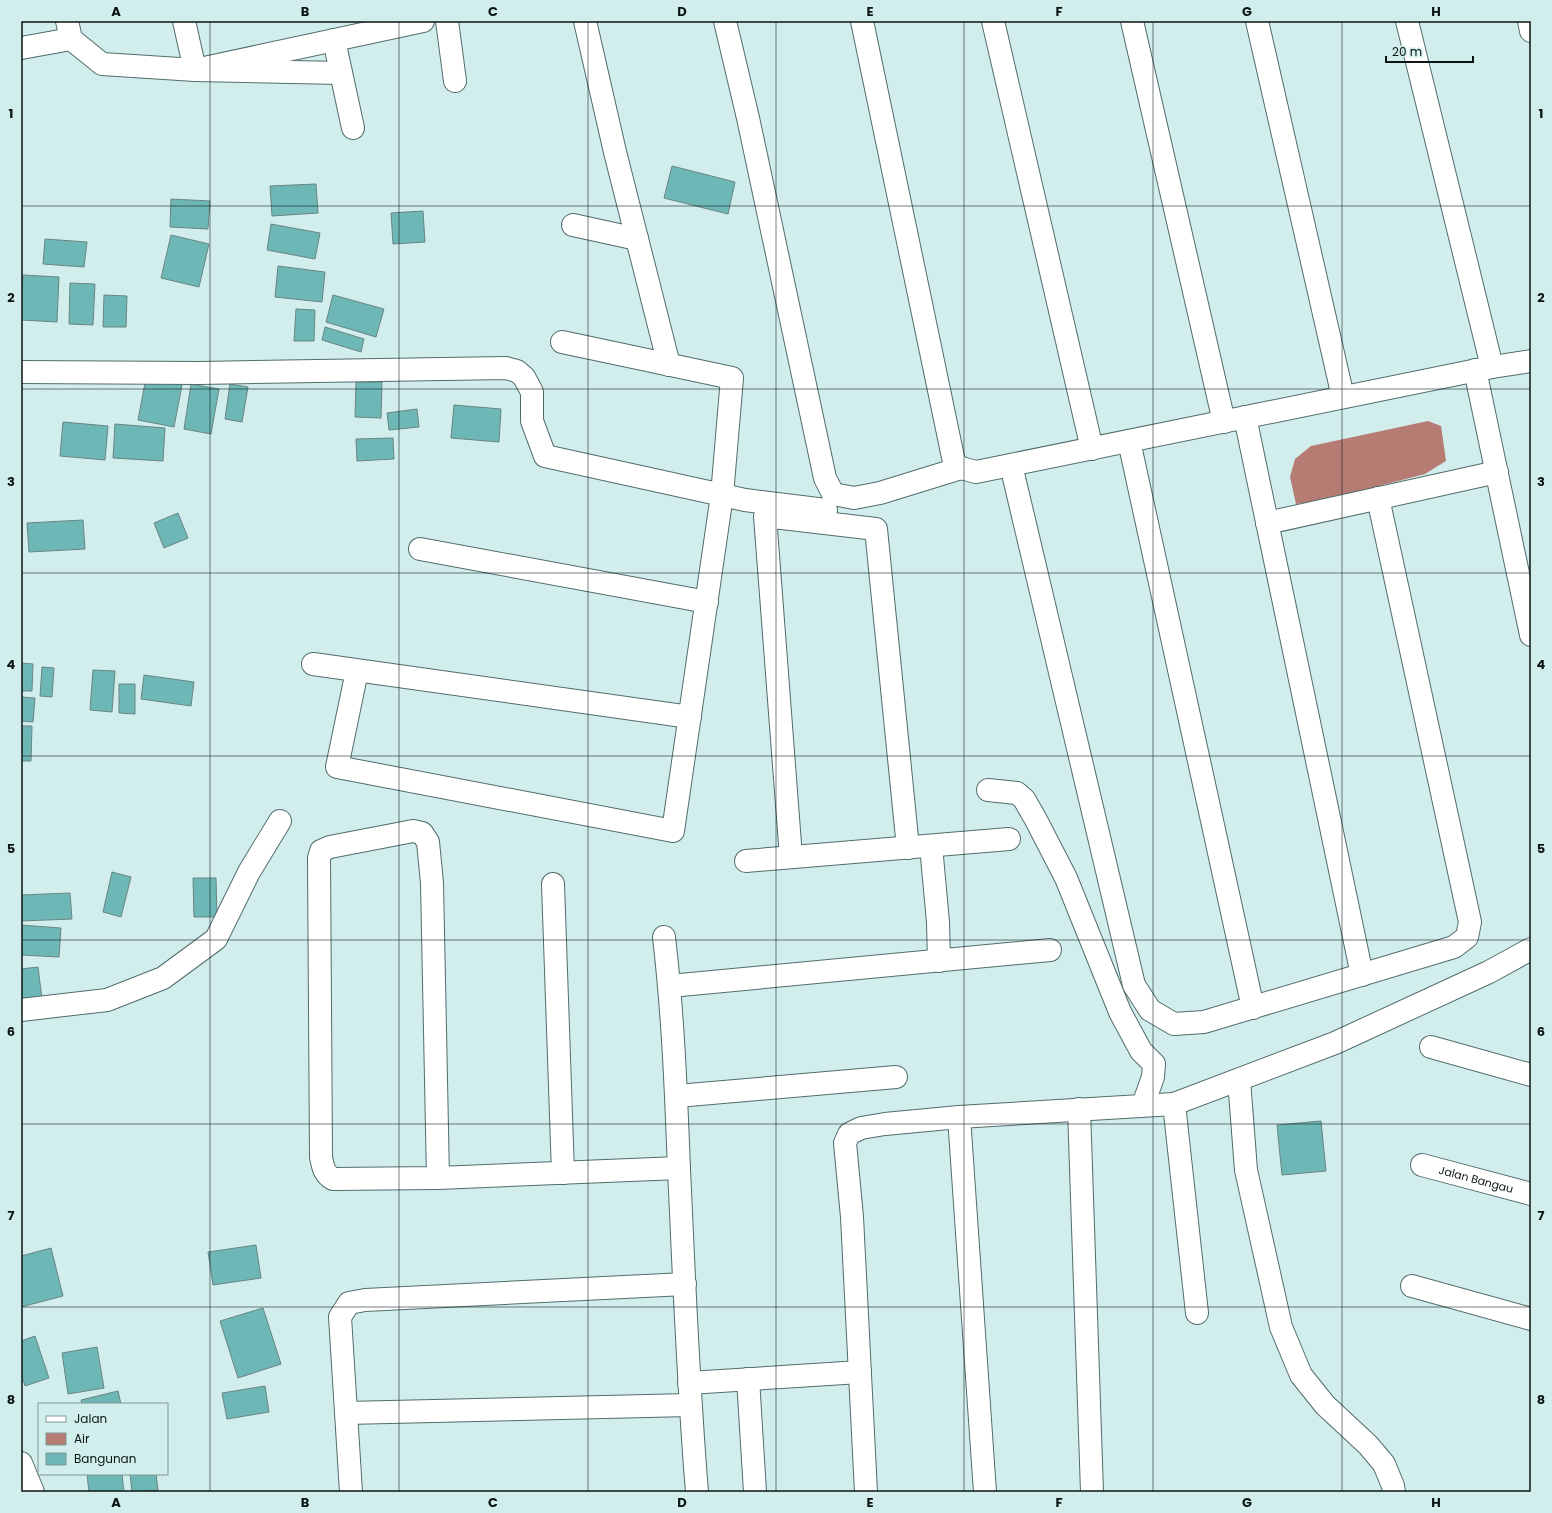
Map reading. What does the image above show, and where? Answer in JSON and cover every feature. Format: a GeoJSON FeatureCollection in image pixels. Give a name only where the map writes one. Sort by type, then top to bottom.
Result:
{"type":"FeatureCollection","features":[{"type":"Feature","properties":{"kind":"street"},"geometry":{"type":"LineString","coordinates":[[184,21],[195,70]]}},
{"type":"Feature","properties":{"kind":"street"},"geometry":{"type":"LineString","coordinates":[[195,70],[423,21]]}},
{"type":"Feature","properties":{"kind":"street"},"geometry":{"type":"LineString","coordinates":[[447,21],[455,81]]}},
{"type":"Feature","properties":{"kind":"street"},"geometry":{"type":"LineString","coordinates":[[585,21],[597,79],[669,365]]}},
{"type":"Feature","properties":{"kind":"street"},"geometry":{"type":"LineString","coordinates":[[726,21],[825,478],[833,494],[854,498],[880,493],[961,468]]}},
{"type":"Feature","properties":{"kind":"street"},"geometry":{"type":"LineString","coordinates":[[862,21],[954,462],[961,468],[976,472],[1484,368],[1531,361]]}},
{"type":"Feature","properties":{"kind":"street"},"geometry":{"type":"LineString","coordinates":[[993,21],[1092,449]]}},
{"type":"Feature","properties":{"kind":"street"},"geometry":{"type":"LineString","coordinates":[[1132,21],[1234,419],[1267,523],[1362,975]]}},
{"type":"Feature","properties":{"kind":"street"},"geometry":{"type":"LineString","coordinates":[[1257,21],[1343,397]]}},
{"type":"Feature","properties":{"kind":"street"},"geometry":{"type":"LineString","coordinates":[[1407,21],[1484,368],[1497,472],[1531,635]]}},
{"type":"Feature","properties":{"kind":"street"},"geometry":{"type":"LineString","coordinates":[[1529,21],[1531,31]]}},
{"type":"Feature","properties":{"kind":"street"},"geometry":{"type":"LineString","coordinates":[[21,48],[69,30],[102,64],[195,70],[341,73]]}},
{"type":"Feature","properties":{"kind":"street"},"geometry":{"type":"LineString","coordinates":[[334,40],[353,128]]}},
{"type":"Feature","properties":{"kind":"street"},"geometry":{"type":"LineString","coordinates":[[573,225],[637,239]]}},
{"type":"Feature","properties":{"kind":"street"},"geometry":{"type":"LineString","coordinates":[[357,670],[337,767],[673,831],[722,494],[732,378],[562,342]]}},
{"type":"Feature","properties":{"kind":"street"},"geometry":{"type":"LineString","coordinates":[[21,372],[199,373],[506,368],[517,371],[524,377],[532,392],[532,421],[545,456],[745,500],[826,510]]}},
{"type":"Feature","properties":{"kind":"street"},"geometry":{"type":"LineString","coordinates":[[1129,441],[1253,1008]]}},
{"type":"Feature","properties":{"kind":"street"},"geometry":{"type":"LineString","coordinates":[[1011,465],[1134,985],[1150,1010],[1174,1024],[1204,1022],[1253,1008],[1454,947],[1467,937],[1470,922],[1378,498]]}},
{"type":"Feature","properties":{"kind":"street"},"geometry":{"type":"LineString","coordinates":[[1267,523],[1497,472]]}},
{"type":"Feature","properties":{"kind":"street"},"geometry":{"type":"LineString","coordinates":[[791,857],[765,516],[876,529],[908,848]]}},
{"type":"Feature","properties":{"kind":"street"},"geometry":{"type":"LineString","coordinates":[[420,550],[707,602]]}},
{"type":"Feature","properties":{"kind":"street"},"geometry":{"type":"LineString","coordinates":[[313,664],[690,717]]}},
{"type":"Feature","properties":{"kind":"street"},"geometry":{"type":"LineString","coordinates":[[988,790],[1017,793],[1024,799],[1066,878],[1120,1012],[1141,1051],[1154,1064],[1153,1077],[1143,1106]]}},
{"type":"Feature","properties":{"kind":"street"},"geometry":{"type":"LineString","coordinates":[[21,1010],[107,1000],[163,978],[169,974],[216,939],[249,872],[280,821]]}},
{"type":"Feature","properties":{"kind":"street"},"geometry":{"type":"LineString","coordinates":[[438,1178],[432,883],[428,842],[422,833],[413,831],[330,847],[321,851],[319,858],[321,1157],[323,1168],[328,1176],[333,1179],[438,1178],[679,1168]]}},
{"type":"Feature","properties":{"kind":"street"},"geometry":{"type":"LineString","coordinates":[[746,861],[1008,839]]}},
{"type":"Feature","properties":{"kind":"street"},"geometry":{"type":"LineString","coordinates":[[931,846],[938,922],[939,960]]}},
{"type":"Feature","properties":{"kind":"street"},"geometry":{"type":"LineString","coordinates":[[553,884],[563,1173]]}},
{"type":"Feature","properties":{"kind":"street"},"geometry":{"type":"LineString","coordinates":[[664,937],[670,986],[677,1096],[690,1405],[697,1492]]}},
{"type":"Feature","properties":{"kind":"street"},"geometry":{"type":"LineString","coordinates":[[866,1492],[852,1217],[845,1143],[849,1134],[862,1128],[959,1117],[1174,1104],[1335,1043],[1489,972],[1531,949]]}},
{"type":"Feature","properties":{"kind":"street"},"geometry":{"type":"LineString","coordinates":[[670,986],[1050,950]]}},
{"type":"Feature","properties":{"kind":"street"},"geometry":{"type":"LineString","coordinates":[[1431,1047],[1531,1075]]}},
{"type":"Feature","properties":{"kind":"street"},"geometry":{"type":"LineString","coordinates":[[677,1096],[896,1077]]}},
{"type":"Feature","properties":{"kind":"street"},"geometry":{"type":"LineString","coordinates":[[1239,1080],[1246,1170],[1281,1327],[1301,1375],[1325,1404],[1368,1445],[1384,1464],[1394,1492]]}},
{"type":"Feature","properties":{"kind":"street"},"geometry":{"type":"LineString","coordinates":[[1174,1104],[1197,1312]]}},
{"type":"Feature","properties":{"kind":"street"},"geometry":{"type":"LineString","coordinates":[[1079,1109],[1092,1492]]}},
{"type":"Feature","properties":{"kind":"street"},"geometry":{"type":"LineString","coordinates":[[959,1117],[985,1492]]}},
{"type":"Feature","properties":{"kind":"street","name":"Jalan Bangau"},"geometry":{"type":"LineString","coordinates":[[1422,1165],[1531,1194]]}},
{"type":"Feature","properties":{"kind":"street"},"geometry":{"type":"LineString","coordinates":[[351,1492],[340,1317],[349,1303],[365,1300],[685,1284]]}},
{"type":"Feature","properties":{"kind":"street"},"geometry":{"type":"LineString","coordinates":[[1412,1286],[1531,1318]]}},
{"type":"Feature","properties":{"kind":"street"},"geometry":{"type":"LineString","coordinates":[[689,1383],[860,1372]]}},
{"type":"Feature","properties":{"kind":"street"},"geometry":{"type":"LineString","coordinates":[[748,1379],[755,1492]]}},
{"type":"Feature","properties":{"kind":"street"},"geometry":{"type":"LineString","coordinates":[[346,1413],[690,1405]]}},
{"type":"Feature","properties":{"kind":"street"},"geometry":{"type":"LineString","coordinates":[[21,1462],[33,1492]]}},
{"type":"Feature","properties":{"kind":"water"},"geometry":{"type":"Polygon","coordinates":[[[1428,421],[1441,426],[1446,461],[1425,474],[1321,501],[1296,504],[1290,477],[1295,459],[1311,446],[1428,421]]]}},
{"type":"Feature","properties":{"kind":"building"},"geometry":{"type":"Polygon","coordinates":[[[672,166],[735,182],[728,214],[664,198],[672,166]]]}},
{"type":"Feature","properties":{"kind":"building"},"geometry":{"type":"Polygon","coordinates":[[[316,184],[318,213],[272,216],[270,186],[316,184]]]}},
{"type":"Feature","properties":{"kind":"building"},"geometry":{"type":"Polygon","coordinates":[[[171,199],[210,201],[208,229],[170,227],[171,199]]]}},
{"type":"Feature","properties":{"kind":"building"},"geometry":{"type":"Polygon","coordinates":[[[423,211],[425,242],[393,244],[391,213],[423,211]]]}},
{"type":"Feature","properties":{"kind":"building"},"geometry":{"type":"Polygon","coordinates":[[[271,224],[320,233],[315,259],[267,250],[271,224]]]}},
{"type":"Feature","properties":{"kind":"building"},"geometry":{"type":"Polygon","coordinates":[[[171,235],[209,244],[199,287],[161,278],[171,235]]]}},
{"type":"Feature","properties":{"kind":"building"},"geometry":{"type":"Polygon","coordinates":[[[45,239],[87,242],[84,267],[43,264],[45,239]]]}},
{"type":"Feature","properties":{"kind":"building"},"geometry":{"type":"Polygon","coordinates":[[[278,266],[325,272],[322,302],[275,297],[278,266]]]}},
{"type":"Feature","properties":{"kind":"building"},"geometry":{"type":"Polygon","coordinates":[[[23,275],[59,277],[57,322],[21,320],[23,275]]]}},
{"type":"Feature","properties":{"kind":"building"},"geometry":{"type":"Polygon","coordinates":[[[70,283],[95,284],[93,325],[69,324],[70,283]]]}},
{"type":"Feature","properties":{"kind":"building"},"geometry":{"type":"Polygon","coordinates":[[[104,295],[127,296],[126,327],[103,327],[104,295]]]}},
{"type":"Feature","properties":{"kind":"building"},"geometry":{"type":"Polygon","coordinates":[[[333,295],[384,309],[376,337],[326,322],[333,295]]]}},
{"type":"Feature","properties":{"kind":"building"},"geometry":{"type":"Polygon","coordinates":[[[296,309],[315,310],[314,341],[294,341],[296,309]]]}},
{"type":"Feature","properties":{"kind":"building"},"geometry":{"type":"Polygon","coordinates":[[[325,327],[364,339],[361,352],[322,340],[325,327]]]}},
{"type":"Feature","properties":{"kind":"building"},"geometry":{"type":"Polygon","coordinates":[[[146,378],[182,385],[174,427],[138,420],[146,378]]]}},
{"type":"Feature","properties":{"kind":"building"},"geometry":{"type":"Polygon","coordinates":[[[356,382],[382,382],[381,418],[355,417],[356,382]]]}},
{"type":"Feature","properties":{"kind":"building"},"geometry":{"type":"Polygon","coordinates":[[[191,384],[219,389],[211,434],[184,429],[191,384]]]}},
{"type":"Feature","properties":{"kind":"building"},"geometry":{"type":"Polygon","coordinates":[[[230,384],[248,387],[242,422],[225,419],[230,384]]]}},
{"type":"Feature","properties":{"kind":"building"},"geometry":{"type":"Polygon","coordinates":[[[454,405],[501,409],[499,442],[451,438],[454,405]]]}},
{"type":"Feature","properties":{"kind":"building"},"geometry":{"type":"Polygon","coordinates":[[[417,409],[419,427],[389,430],[387,413],[417,409]]]}},
{"type":"Feature","properties":{"kind":"building"},"geometry":{"type":"Polygon","coordinates":[[[63,422],[108,426],[105,460],[60,456],[63,422]]]}},
{"type":"Feature","properties":{"kind":"building"},"geometry":{"type":"Polygon","coordinates":[[[115,424],[165,428],[163,461],[113,458],[115,424]]]}},
{"type":"Feature","properties":{"kind":"building"},"geometry":{"type":"Polygon","coordinates":[[[393,438],[394,459],[357,461],[356,439],[393,438]]]}},
{"type":"Feature","properties":{"kind":"building"},"geometry":{"type":"Polygon","coordinates":[[[178,513],[188,538],[164,548],[154,523],[178,513]]]}},
{"type":"Feature","properties":{"kind":"building"},"geometry":{"type":"Polygon","coordinates":[[[83,520],[85,549],[29,552],[27,523],[83,520]]]}},
{"type":"Feature","properties":{"kind":"building"},"geometry":{"type":"Polygon","coordinates":[[[21,663],[33,664],[32,691],[21,691],[21,663]]]}},
{"type":"Feature","properties":{"kind":"building"},"geometry":{"type":"Polygon","coordinates":[[[42,667],[54,668],[52,697],[40,696],[42,667]]]}},
{"type":"Feature","properties":{"kind":"building"},"geometry":{"type":"Polygon","coordinates":[[[93,670],[115,671],[112,712],[90,710],[93,670]]]}},
{"type":"Feature","properties":{"kind":"building"},"geometry":{"type":"Polygon","coordinates":[[[144,675],[194,682],[191,706],[141,699],[144,675]]]}},
{"type":"Feature","properties":{"kind":"building"},"geometry":{"type":"Polygon","coordinates":[[[119,684],[135,684],[135,714],[119,713],[119,684]]]}},
{"type":"Feature","properties":{"kind":"building"},"geometry":{"type":"Polygon","coordinates":[[[21,697],[35,698],[33,722],[21,721],[21,697]]]}},
{"type":"Feature","properties":{"kind":"building"},"geometry":{"type":"Polygon","coordinates":[[[21,726],[32,726],[31,761],[21,761],[21,726]]]}},
{"type":"Feature","properties":{"kind":"building"},"geometry":{"type":"Polygon","coordinates":[[[112,872],[131,877],[121,917],[103,912],[112,872]]]}},
{"type":"Feature","properties":{"kind":"building"},"geometry":{"type":"Polygon","coordinates":[[[193,878],[216,878],[217,917],[194,917],[193,878]]]}},
{"type":"Feature","properties":{"kind":"building"},"geometry":{"type":"Polygon","coordinates":[[[70,893],[72,919],[21,921],[21,895],[70,893]]]}},
{"type":"Feature","properties":{"kind":"building"},"geometry":{"type":"Polygon","coordinates":[[[21,925],[61,928],[59,957],[21,955],[21,925]]]}},
{"type":"Feature","properties":{"kind":"building"},"geometry":{"type":"Polygon","coordinates":[[[38,967],[42,999],[21,1002],[21,969],[38,967]]]}},
{"type":"Feature","properties":{"kind":"building"},"geometry":{"type":"Polygon","coordinates":[[[1321,1121],[1326,1171],[1282,1175],[1277,1125],[1321,1121]]]}},
{"type":"Feature","properties":{"kind":"building"},"geometry":{"type":"Polygon","coordinates":[[[256,1245],[261,1278],[213,1285],[208,1252],[256,1245]]]}},
{"type":"Feature","properties":{"kind":"building"},"geometry":{"type":"Polygon","coordinates":[[[51,1248],[63,1296],[21,1307],[21,1256],[51,1248]]]}},
{"type":"Feature","properties":{"kind":"building"},"geometry":{"type":"Polygon","coordinates":[[[263,1308],[281,1364],[238,1378],[220,1321],[263,1308]]]}},
{"type":"Feature","properties":{"kind":"building"},"geometry":{"type":"Polygon","coordinates":[[[35,1336],[49,1378],[25,1386],[21,1373],[21,1341],[35,1336]]]}},
{"type":"Feature","properties":{"kind":"building"},"geometry":{"type":"Polygon","coordinates":[[[97,1347],[104,1388],[68,1394],[62,1353],[97,1347]]]}},
{"type":"Feature","properties":{"kind":"building"},"geometry":{"type":"Polygon","coordinates":[[[265,1386],[269,1412],[227,1419],[222,1393],[265,1386]]]}},
{"type":"Feature","properties":{"kind":"building"},"geometry":{"type":"Polygon","coordinates":[[[118,1391],[121,1403],[82,1403],[81,1400],[118,1391]]]}},
{"type":"Feature","properties":{"kind":"building"},"geometry":{"type":"Polygon","coordinates":[[[87,1475],[122,1475],[124,1492],[89,1492],[87,1475]]]}},
{"type":"Feature","properties":{"kind":"building"},"geometry":{"type":"Polygon","coordinates":[[[130,1475],[156,1475],[158,1490],[132,1492],[130,1475]]]}}]}
